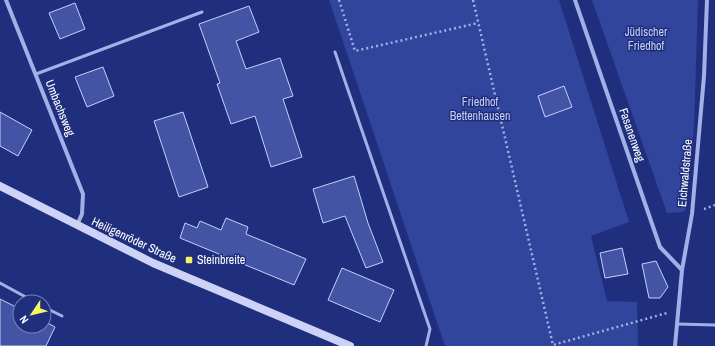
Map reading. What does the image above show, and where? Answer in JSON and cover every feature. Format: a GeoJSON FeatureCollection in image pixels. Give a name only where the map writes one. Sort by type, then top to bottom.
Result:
{"type":"FeatureCollection","features":[{"type":"Feature","properties":{"kind":"street","name":"Umbachsweg"},"geometry":{"type":"LineString","coordinates":[[6,0],[83,194],[82,214],[77,226]]}},
{"type":"Feature","properties":{"kind":"street","name":"Fasanenweg"},"geometry":{"type":"LineString","coordinates":[[575,0],[660,247],[682,270]]}},
{"type":"Feature","properties":{"kind":"street","name":"Eichwaldstraße"},"geometry":{"type":"LineString","coordinates":[[675,346],[682,270],[692,214],[702,99],[707,0]]}},
{"type":"Feature","properties":{"kind":"street","name":"Heiligenröder Straße"},"geometry":{"type":"LineString","coordinates":[[0,186],[153,263],[350,346]]}},
{"type":"Feature","properties":{"kind":"lane"},"geometry":{"type":"LineString","coordinates":[[36,74],[202,12]]}},
{"type":"Feature","properties":{"kind":"lane"},"geometry":{"type":"LineString","coordinates":[[335,52],[430,329],[426,346]]}},
{"type":"Feature","properties":{"kind":"lane"},"geometry":{"type":"LineString","coordinates":[[0,283],[20,294]]}},
{"type":"Feature","properties":{"kind":"lane"},"geometry":{"type":"LineString","coordinates":[[52,310],[62,316]]}},
{"type":"Feature","properties":{"kind":"lane"},"geometry":{"type":"LineString","coordinates":[[677,324],[715,325]]}},
{"type":"Feature","properties":{"kind":"path"},"geometry":{"type":"LineString","coordinates":[[339,0],[355,51],[478,23]]}},
{"type":"Feature","properties":{"kind":"path"},"geometry":{"type":"LineString","coordinates":[[472,0],[552,345],[667,313],[678,313]]}},
{"type":"Feature","properties":{"kind":"green space","name":"Friedhof Bettenhausen"},"geometry":{"type":"Polygon","coordinates":[[[329,0],[559,0],[629,222],[591,236],[607,301],[637,302],[638,346],[445,346],[329,0]]]}},
{"type":"Feature","properties":{"kind":"green space","name":"Jüdischer Friedhof"},"geometry":{"type":"Polygon","coordinates":[[[592,0],[698,0],[694,127],[686,209],[683,212],[667,213],[592,0]]]}},
{"type":"Feature","properties":{"kind":"building"},"geometry":{"type":"Polygon","coordinates":[[[75,3],[85,29],[60,39],[49,13],[75,3]]]}},
{"type":"Feature","properties":{"kind":"building"},"geometry":{"type":"Polygon","coordinates":[[[249,6],[259,32],[236,41],[246,69],[280,58],[293,96],[283,99],[302,157],[271,167],[255,116],[231,124],[217,84],[220,83],[199,24],[249,6]]]}},
{"type":"Feature","properties":{"kind":"building"},"geometry":{"type":"Polygon","coordinates":[[[103,67],[114,96],[87,107],[75,77],[103,67]]]}},
{"type":"Feature","properties":{"kind":"building"},"geometry":{"type":"Polygon","coordinates":[[[564,86],[572,107],[545,117],[538,96],[564,86]]]}},
{"type":"Feature","properties":{"kind":"building"},"geometry":{"type":"Polygon","coordinates":[[[0,112],[32,130],[18,156],[0,146],[0,112]]]}},
{"type":"Feature","properties":{"kind":"building"},"geometry":{"type":"Polygon","coordinates":[[[183,112],[208,187],[179,197],[154,121],[183,112]]]}},
{"type":"Feature","properties":{"kind":"building"},"geometry":{"type":"Polygon","coordinates":[[[354,176],[368,223],[383,262],[366,268],[345,216],[323,223],[313,189],[354,176]]]}},
{"type":"Feature","properties":{"kind":"building"},"geometry":{"type":"Polygon","coordinates":[[[226,218],[248,227],[246,234],[306,259],[294,285],[180,238],[185,223],[197,228],[200,221],[221,230],[226,218]]]}},
{"type":"Feature","properties":{"kind":"building"},"geometry":{"type":"Polygon","coordinates":[[[622,248],[628,274],[605,278],[600,253],[622,248]]]}},
{"type":"Feature","properties":{"kind":"building"},"geometry":{"type":"Polygon","coordinates":[[[656,261],[668,287],[660,298],[649,298],[642,264],[656,261]]]}},
{"type":"Feature","properties":{"kind":"building"},"geometry":{"type":"Polygon","coordinates":[[[342,268],[394,290],[380,322],[328,300],[342,268]]]}},
{"type":"Feature","properties":{"kind":"building"},"geometry":{"type":"Polygon","coordinates":[[[0,299],[12,305],[12,334],[52,334],[46,346],[0,346],[0,299]]]}},
{"type":"Feature","properties":{"kind":"building"},"geometry":{"type":"Polygon","coordinates":[[[52,325],[55,327],[52,333],[52,325]]]}},
{"type":"Feature","properties":{"kind":"place","name":"Steinbreite"},"geometry":{"type":"Point","coordinates":[189,260]}}]}
